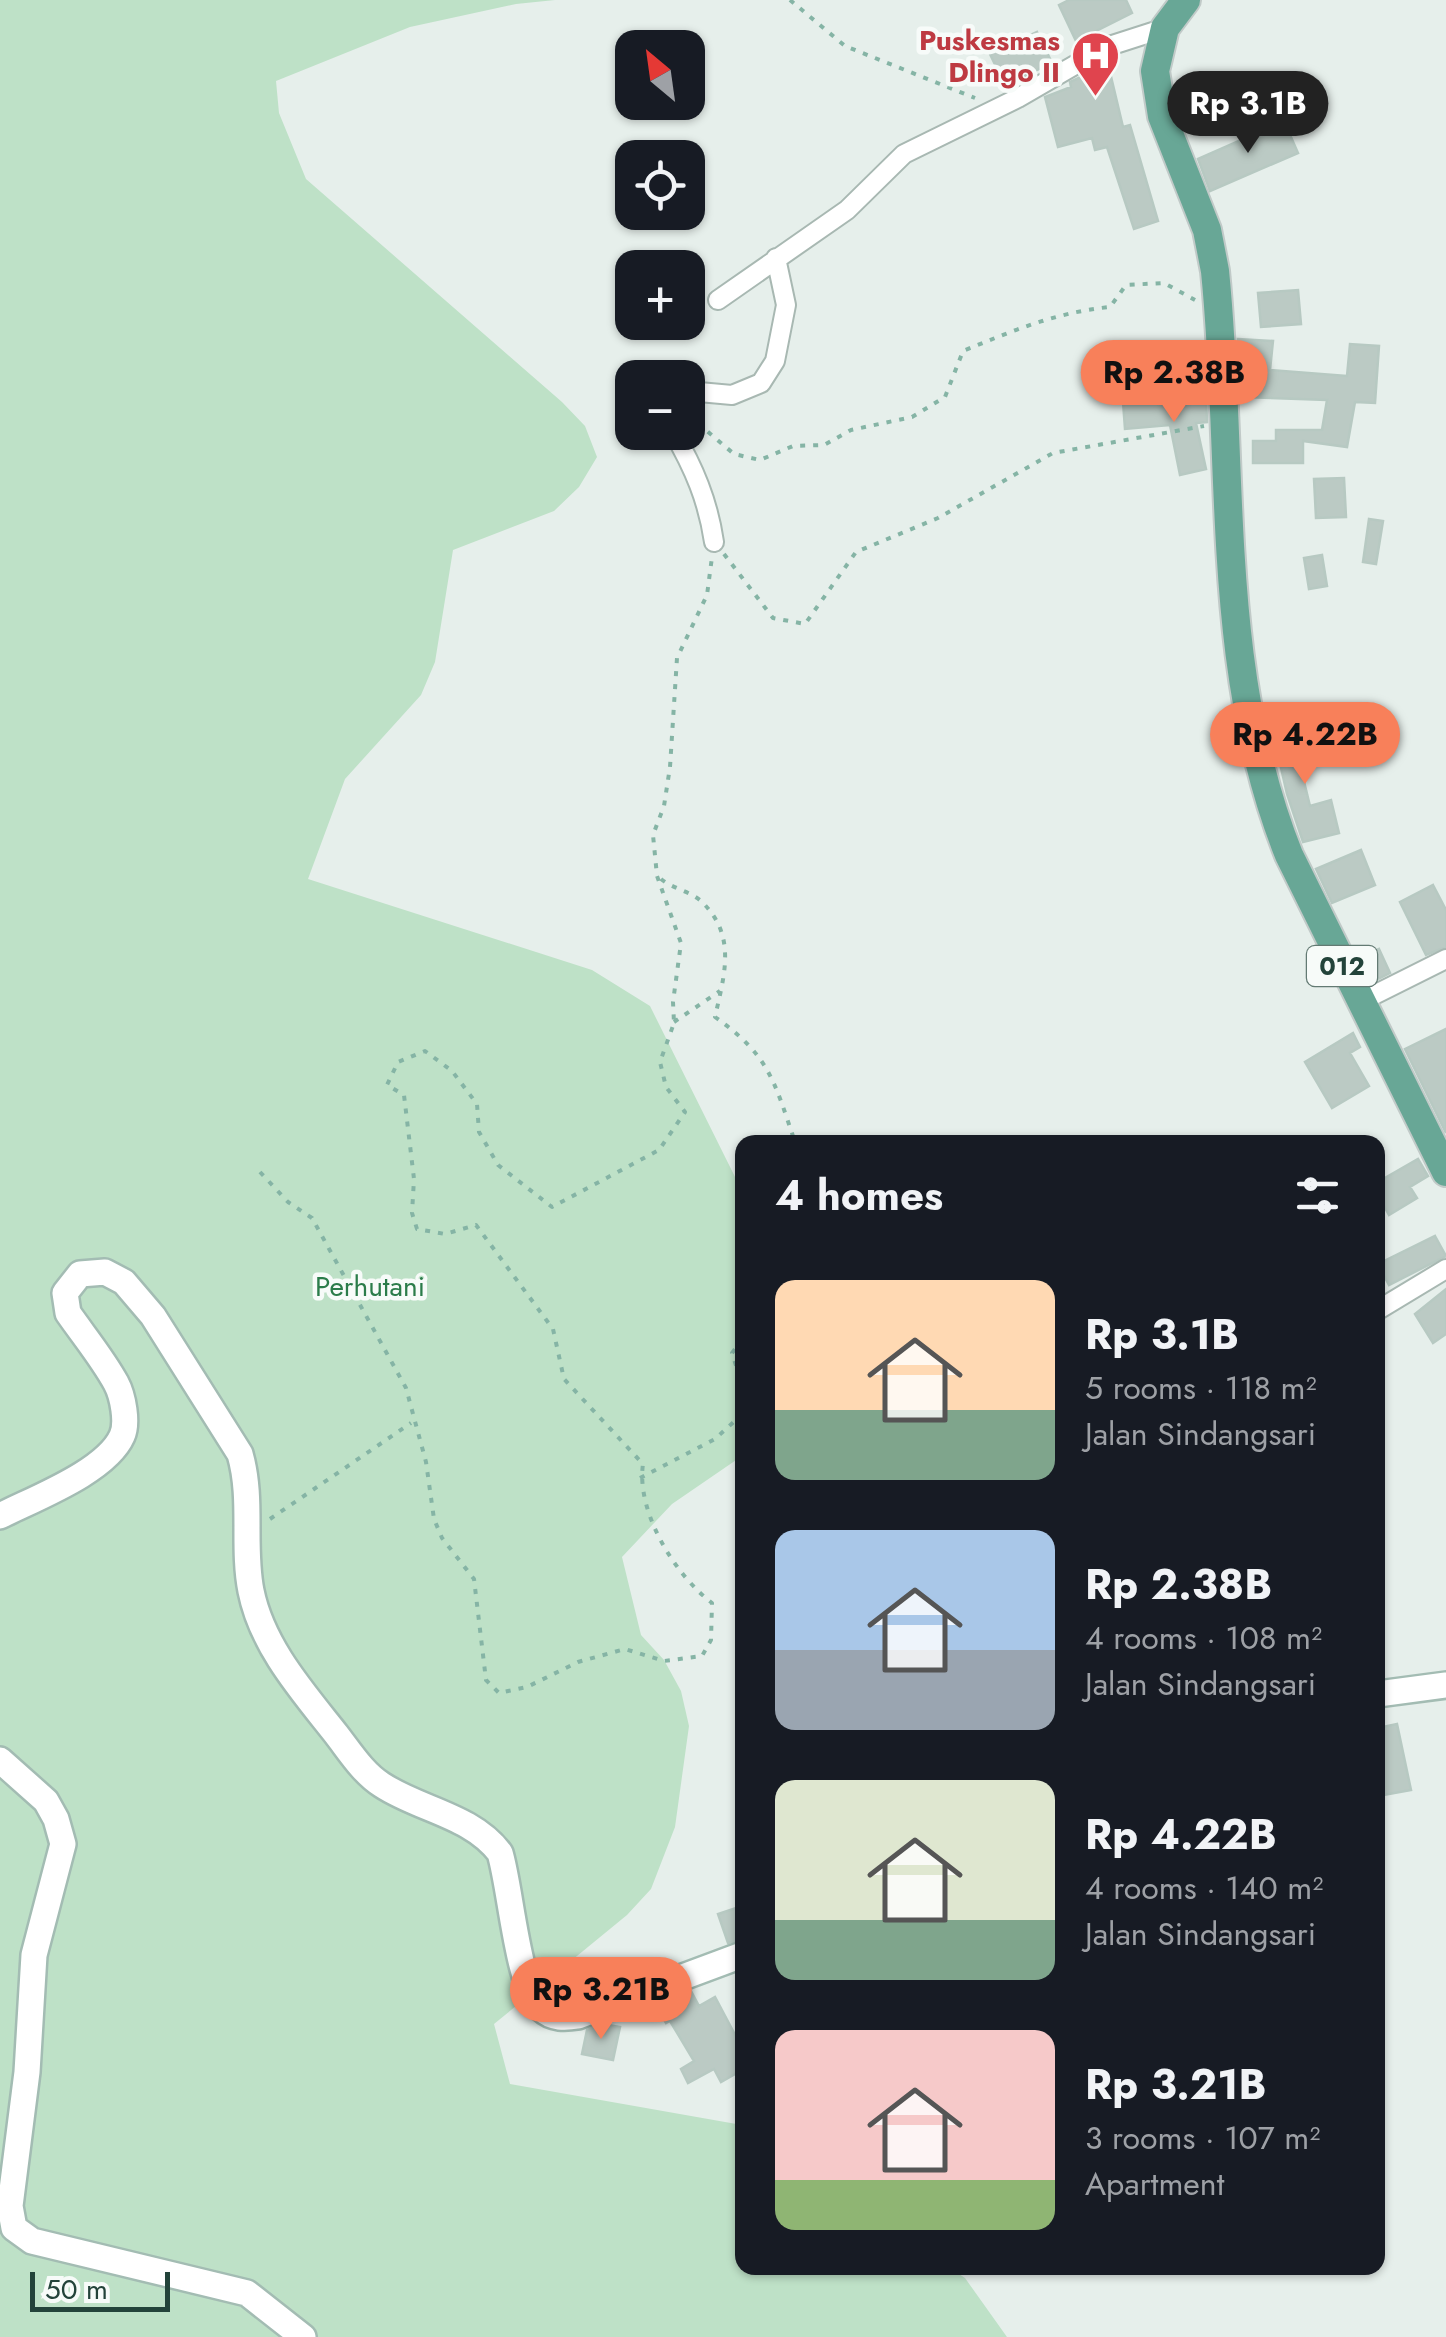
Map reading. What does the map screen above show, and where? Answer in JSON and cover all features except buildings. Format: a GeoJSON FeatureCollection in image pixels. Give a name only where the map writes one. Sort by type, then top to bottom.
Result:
{"type":"FeatureCollection","features":[{"type":"Feature","properties":{"kind":"main road","name":"012"},"geometry":{"type":"LineString","coordinates":[[1186,0],[1165,28],[1155,70],[1162,116],[1207,230],[1220,314],[1232,605],[1267,801],[1289,856],[1446,1172]]}},
{"type":"Feature","properties":{"kind":"main road"},"geometry":{"type":"LineString","coordinates":[[0,1516],[77,1477],[107,1456],[123,1435],[124,1410],[118,1386],[64,1302],[70,1283],[80,1274],[105,1272],[124,1282],[152,1316],[240,1454],[248,1480],[250,1588],[259,1620],[291,1677],[361,1766],[381,1785],[472,1828],[488,1838],[500,1853],[527,1986],[540,2008],[551,2016],[578,2016],[735,1958]]}},
{"type":"Feature","properties":{"kind":"main road"},"geometry":{"type":"LineString","coordinates":[[1385,1693],[1446,1685]]}},
{"type":"Feature","properties":{"kind":"main road"},"geometry":{"type":"LineString","coordinates":[[0,1760],[46,1801],[63,1844],[34,1955],[27,2072],[10,2206],[14,2228],[32,2240],[247,2292],[302,2337]]}},
{"type":"Feature","properties":{"kind":"street"},"geometry":{"type":"LineString","coordinates":[[718,300],[847,210],[904,154],[1106,47],[1165,28]]}},
{"type":"Feature","properties":{"kind":"street"},"geometry":{"type":"LineString","coordinates":[[705,392],[732,395],[761,383],[775,361],[786,305],[776,258]]}},
{"type":"Feature","properties":{"kind":"street"},"geometry":{"type":"LineString","coordinates":[[683,450],[704,495],[714,542]]}},
{"type":"Feature","properties":{"kind":"street"},"geometry":{"type":"LineString","coordinates":[[1360,1002],[1446,959]]}},
{"type":"Feature","properties":{"kind":"street"},"geometry":{"type":"LineString","coordinates":[[1385,1306],[1446,1269]]}},
{"type":"Feature","properties":{"kind":"path"},"geometry":{"type":"LineString","coordinates":[[790,0],[845,46],[998,107]]}},
{"type":"Feature","properties":{"kind":"path"},"geometry":{"type":"LineString","coordinates":[[705,429],[734,454],[760,460],[793,446],[824,445],[851,430],[912,417],[945,397],[963,351],[1031,323],[1073,311],[1110,307],[1126,285],[1164,283],[1220,314]]}},
{"type":"Feature","properties":{"kind":"path"},"geometry":{"type":"LineString","coordinates":[[714,542],[773,618],[805,624],[856,552],[938,518],[1053,453],[1224,422]]}},
{"type":"Feature","properties":{"kind":"path"},"geometry":{"type":"LineString","coordinates":[[260,1172],[288,1202],[312,1218],[406,1388],[412,1422],[426,1462],[434,1519],[442,1538],[474,1579],[486,1680],[499,1693],[527,1687],[578,1662],[625,1649],[664,1661],[702,1656],[711,1640],[712,1603],[690,1586],[650,1524],[640,1478],[642,1464],[564,1379],[554,1329],[476,1225],[445,1234],[416,1229],[404,1095],[386,1084],[398,1062],[425,1051],[452,1071],[477,1104],[480,1132],[498,1165],[552,1206],[659,1150],[675,1130],[685,1112],[666,1087],[660,1062],[674,1022],[672,1002],[681,943],[657,876],[653,835],[664,806],[670,767],[677,658],[707,595],[714,542]]}},
{"type":"Feature","properties":{"kind":"path"},"geometry":{"type":"LineString","coordinates":[[657,876],[702,900],[726,938],[726,973],[716,1017],[747,1040],[772,1075],[793,1135]]}},
{"type":"Feature","properties":{"kind":"path"},"geometry":{"type":"LineString","coordinates":[[674,1022],[721,990]]}},
{"type":"Feature","properties":{"kind":"path"},"geometry":{"type":"LineString","coordinates":[[640,1478],[715,1439],[735,1421]]}},
{"type":"Feature","properties":{"kind":"path"},"geometry":{"type":"LineString","coordinates":[[250,1533],[412,1422]]}},
{"type":"Feature","properties":{"kind":"green space","name":"Perhutani"},"geometry":{"type":"Polygon","coordinates":[[[0,0],[555,0],[516,4],[410,27],[276,81],[279,113],[306,179],[562,402],[585,426],[597,457],[579,487],[554,511],[453,550],[435,662],[421,695],[345,779],[308,879],[592,970],[650,1006],[735,1177],[735,1461],[672,1504],[622,1557],[641,1635],[664,1660],[681,1691],[689,1726],[675,1827],[651,1889],[627,1915],[494,2024],[510,2084],[735,2124],[735,2275],[960,2275],[1007,2337],[0,2337],[0,0]]]}},
{"type":"Feature","properties":{"kind":"place","name":"Puskesmas Dlingo II"},"geometry":{"type":"Point","coordinates":[1095,98]}}]}
